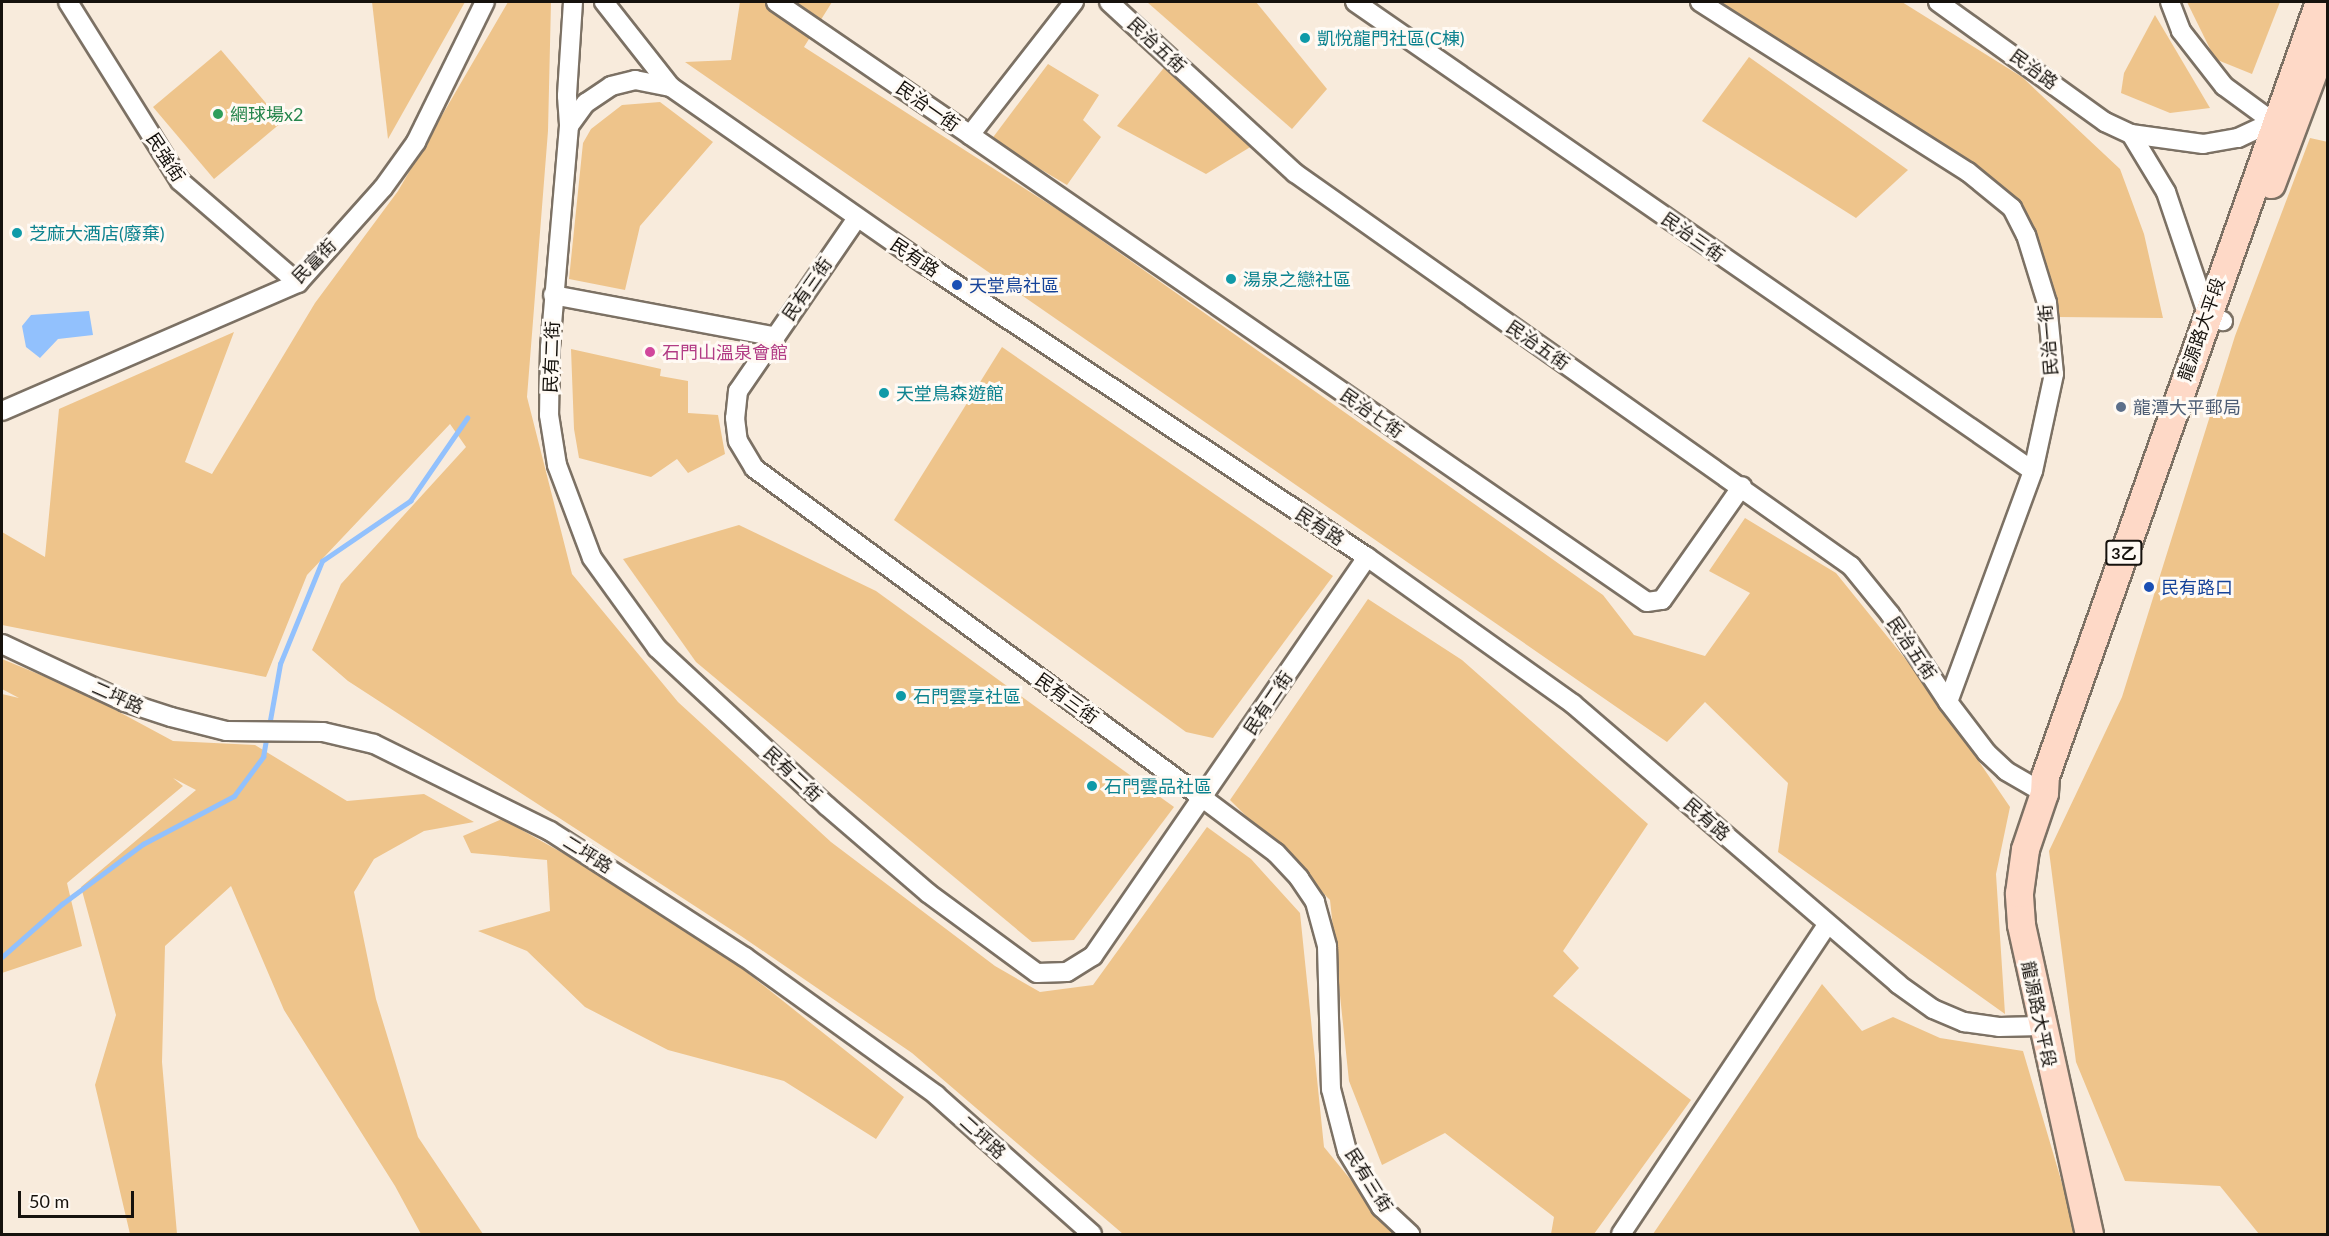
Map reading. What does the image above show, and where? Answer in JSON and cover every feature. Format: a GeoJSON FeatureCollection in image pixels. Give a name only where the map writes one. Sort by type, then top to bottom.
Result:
{"type":"FeatureCollection","features":[{"type":"Feature","properties":{"kind":"main road","name":"龍源路大平段"},"geometry":{"type":"LineString","coordinates":[[2089,1234],[2041,1026],[2021,924],[2019,892],[2025,849],[2044,793],[2059,786],[2100,679],[2215,317],[2282,124],[2319,2]]}},
{"type":"Feature","properties":{"kind":"main road","name":"龍源路大平段"},"geometry":{"type":"LineString","coordinates":[[2282,124],[2328,32]]}},
{"type":"Feature","properties":{"kind":"street","name":"民強街"},"geometry":{"type":"LineString","coordinates":[[69,2],[180,182],[298,283]]}},
{"type":"Feature","properties":{"kind":"street","name":"民富街"},"geometry":{"type":"LineString","coordinates":[[2,411],[298,283],[383,188],[411,149],[484,2]]}},
{"type":"Feature","properties":{"kind":"street","name":"民有二街"},"geometry":{"type":"LineString","coordinates":[[573,2],[567,96],[569,126],[554,295],[549,415],[557,465],[592,558],[657,648],[827,806],[928,893],[1037,973],[1067,972],[1093,956],[1204,799],[1368,557]]}},
{"type":"Feature","properties":{"kind":"street","name":"民有路"},"geometry":{"type":"LineString","coordinates":[[604,2],[671,87],[857,218],[1368,557],[1573,704],[1827,925],[1933,1009],[1964,1022],[1999,1027],[2041,1026]]}},
{"type":"Feature","properties":{"kind":"street","name":"民治一街"},"geometry":{"type":"LineString","coordinates":[[776,2],[970,135],[1074,2]]}},
{"type":"Feature","properties":{"kind":"street","name":"民治五街"},"geometry":{"type":"LineString","coordinates":[[1109,2],[1295,173],[1423,266],[1742,486],[1851,566],[1890,614],[1948,702]]}},
{"type":"Feature","properties":{"kind":"street","name":"民治三街"},"geometry":{"type":"LineString","coordinates":[[1355,2],[2033,471]]}},
{"type":"Feature","properties":{"kind":"street","name":"民治一街"},"geometry":{"type":"LineString","coordinates":[[1700,2],[1968,172],[2012,208],[2026,235],[2047,303],[2054,374],[2033,471],[1948,702]]}},
{"type":"Feature","properties":{"kind":"street","name":"民治路"},"geometry":{"type":"LineString","coordinates":[[1938,2],[2105,122],[2131,134],[2203,144],[2238,138],[2282,124]]}},
{"type":"Feature","properties":{"kind":"street"},"geometry":{"type":"LineString","coordinates":[[2170,2],[2181,31],[2224,87],[2282,124]]}},
{"type":"Feature","properties":{"kind":"street"},"geometry":{"type":"LineString","coordinates":[[569,126],[586,103],[611,86],[634,80],[671,87]]}},
{"type":"Feature","properties":{"kind":"street"},"geometry":{"type":"LineString","coordinates":[[2131,134],[2166,192],[2215,317]]}},
{"type":"Feature","properties":{"kind":"street","name":"民治七街"},"geometry":{"type":"LineString","coordinates":[[970,135],[1647,602],[1662,600],[1742,486]]}},
{"type":"Feature","properties":{"kind":"street","name":"民有三街"},"geometry":{"type":"LineString","coordinates":[[857,218],[773,336],[738,391],[735,418],[738,441],[754,468],[1276,854],[1315,902],[1327,946],[1331,1089],[1347,1150],[1381,1207],[1410,1234]]}},
{"type":"Feature","properties":{"kind":"street"},"geometry":{"type":"LineString","coordinates":[[554,295],[773,336]]}},
{"type":"Feature","properties":{"kind":"street","name":"二坪路"},"geometry":{"type":"LineString","coordinates":[[2,644],[124,702],[171,717],[226,731],[323,732],[374,744],[550,831],[746,957],[936,1095],[1092,1234]]}},
{"type":"Feature","properties":{"kind":"street"},"geometry":{"type":"LineString","coordinates":[[1948,702],[1987,753],[2006,771],[2044,793]]}},
{"type":"Feature","properties":{"kind":"street"},"geometry":{"type":"LineString","coordinates":[[1621,1234],[1827,925]]}},
{"type":"Feature","properties":{"kind":"shaded area"},"geometry":{"type":"Polygon","coordinates":[[[372,2],[465,2],[388,139],[372,2]]]}},
{"type":"Feature","properties":{"kind":"shaded area"},"geometry":{"type":"Polygon","coordinates":[[[508,2],[551,2],[548,131],[527,397],[572,574],[678,702],[831,842],[995,966],[1040,992],[1093,985],[1207,827],[1251,859],[1300,913],[1324,1147],[1395,1234],[1123,1234],[912,1053],[741,936],[348,681],[312,650],[341,584],[466,447],[450,424],[307,575],[266,677],[2,625],[2,532],[45,557],[59,409],[234,332],[185,462],[212,474],[315,303],[398,191],[508,2]]]}},
{"type":"Feature","properties":{"kind":"shaded area"},"geometry":{"type":"Polygon","coordinates":[[[740,2],[832,2],[804,47],[1063,213],[1603,595],[1634,635],[1705,656],[1750,593],[1709,571],[1745,518],[1836,573],[1928,687],[2010,807],[1996,874],[2005,1014],[1778,852],[1788,783],[1705,702],[1667,742],[685,62],[731,60],[740,2]]]}},
{"type":"Feature","properties":{"kind":"shaded area"},"geometry":{"type":"Polygon","coordinates":[[[1147,2],[1256,2],[1327,89],[1292,129],[1147,2]]]}},
{"type":"Feature","properties":{"kind":"shaded area"},"geometry":{"type":"Polygon","coordinates":[[[1714,2],[1902,2],[2022,77],[2120,169],[2144,234],[2163,318],[2058,317],[2022,218],[1714,2]]]}},
{"type":"Feature","properties":{"kind":"shaded area"},"geometry":{"type":"Polygon","coordinates":[[[2187,2],[2280,2],[2252,74],[2215,59],[2187,2]]]}},
{"type":"Feature","properties":{"kind":"shaded area"},"geometry":{"type":"Polygon","coordinates":[[[2155,15],[2210,108],[2170,113],[2121,93],[2124,73],[2155,15]]]}},
{"type":"Feature","properties":{"kind":"shaded area","name":"網球場x2"},"geometry":{"type":"Polygon","coordinates":[[[221,50],[282,122],[214,179],[153,107],[221,50]]]}},
{"type":"Feature","properties":{"kind":"shaded area"},"geometry":{"type":"Polygon","coordinates":[[[1749,57],[1908,170],[1856,218],[1702,121],[1749,57]]]}},
{"type":"Feature","properties":{"kind":"shaded area"},"geometry":{"type":"Polygon","coordinates":[[[1048,64],[1099,95],[1083,120],[1101,137],[1067,185],[991,140],[1048,64]]]}},
{"type":"Feature","properties":{"kind":"shaded area"},"geometry":{"type":"Polygon","coordinates":[[[1167,64],[1252,146],[1206,174],[1117,126],[1167,64]]]}},
{"type":"Feature","properties":{"kind":"shaded area"},"geometry":{"type":"Polygon","coordinates":[[[660,102],[713,142],[640,226],[625,290],[569,279],[583,143],[591,129],[622,105],[660,102]]]}},
{"type":"Feature","properties":{"kind":"shaded area"},"geometry":{"type":"Polygon","coordinates":[[[2310,138],[2328,142],[2328,1234],[2259,1234],[2220,1186],[2125,1181],[2076,1062],[2049,851],[2122,697],[2235,336],[2310,138]]]}},
{"type":"Feature","properties":{"kind":"shaded area"},"geometry":{"type":"Polygon","coordinates":[[[1002,347],[1333,576],[1213,738],[1186,732],[894,520],[1002,347]]]}},
{"type":"Feature","properties":{"kind":"shaded area"},"geometry":{"type":"Polygon","coordinates":[[[571,349],[661,369],[660,376],[688,381],[688,413],[718,415],[725,454],[688,473],[677,459],[651,477],[579,458],[574,429],[571,349]]]}},
{"type":"Feature","properties":{"kind":"shaded area"},"geometry":{"type":"Polygon","coordinates":[[[739,525],[876,591],[1174,807],[1074,940],[1032,942],[696,662],[623,559],[739,525]]]}},
{"type":"Feature","properties":{"kind":"shaded area"},"geometry":{"type":"Polygon","coordinates":[[[1368,599],[1462,660],[1648,824],[1563,951],[1579,968],[1553,996],[1691,1100],[1594,1234],[1551,1234],[1554,1217],[1445,1133],[1382,1165],[1349,1081],[1330,900],[1230,800],[1368,599]]]}},
{"type":"Feature","properties":{"kind":"shaded area"},"geometry":{"type":"Polygon","coordinates":[[[2,659],[82,692],[173,741],[255,745],[347,801],[424,794],[474,822],[424,831],[374,859],[354,892],[376,999],[418,1137],[483,1234],[421,1234],[395,1186],[284,1010],[231,886],[165,946],[162,1062],[177,1234],[130,1234],[95,1085],[116,1015],[81,887],[196,790],[173,778],[183,786],[67,883],[82,946],[2,973],[2,694],[19,698],[2,689],[2,659]]]}},
{"type":"Feature","properties":{"kind":"shaded area"},"geometry":{"type":"Polygon","coordinates":[[[502,819],[584,865],[725,955],[904,1097],[876,1139],[784,1081],[668,1050],[585,1007],[527,951],[478,931],[550,911],[547,860],[471,853],[463,836],[502,819]]]}},
{"type":"Feature","properties":{"kind":"shaded area"},"geometry":{"type":"Polygon","coordinates":[[[1822,984],[1862,1031],[1893,1017],[1940,1038],[2023,1051],[2077,1234],[1653,1234],[1822,984]]]}},
{"type":"Feature","properties":{"kind":"water"},"geometry":{"type":"Polygon","coordinates":[[[89,311],[93,335],[58,339],[40,358],[26,347],[22,326],[31,315],[89,311]]]}},
{"type":"Feature","properties":{"kind":"waterway"},"geometry":{"type":"LineString","coordinates":[[269,726],[280,664],[322,561],[410,501],[467,418]]}},
{"type":"Feature","properties":{"kind":"waterway"},"geometry":{"type":"LineString","coordinates":[[2,957],[62,904],[143,844],[234,796],[263,757],[267,734]]}},
{"type":"Feature","properties":{"kind":"place","name":"凱悅龍門社區(C棟)"},"geometry":{"type":"Point","coordinates":[1305,38]}},
{"type":"Feature","properties":{"kind":"place","name":"網球場x2"},"geometry":{"type":"Point","coordinates":[218,114]}},
{"type":"Feature","properties":{"kind":"place","name":"芝麻大酒店(廢棄)"},"geometry":{"type":"Point","coordinates":[17,233]}},
{"type":"Feature","properties":{"kind":"place","name":"湯泉之戀社區"},"geometry":{"type":"Point","coordinates":[1231,279]}},
{"type":"Feature","properties":{"kind":"place","name":"天堂鳥社區"},"geometry":{"type":"Point","coordinates":[957,285]}},
{"type":"Feature","properties":{"kind":"place","name":"石門山溫泉會館"},"geometry":{"type":"Point","coordinates":[650,352]}},
{"type":"Feature","properties":{"kind":"place","name":"天堂鳥森遊館"},"geometry":{"type":"Point","coordinates":[884,393]}},
{"type":"Feature","properties":{"kind":"place","name":"龍潭大平郵局"},"geometry":{"type":"Point","coordinates":[2121,407]}},
{"type":"Feature","properties":{"kind":"place","name":"民有路口"},"geometry":{"type":"Point","coordinates":[2149,587]}},
{"type":"Feature","properties":{"kind":"place","name":"石門雲享社區"},"geometry":{"type":"Point","coordinates":[901,696]}},
{"type":"Feature","properties":{"kind":"place","name":"石門雲品社區"},"geometry":{"type":"Point","coordinates":[1092,786]}}]}
